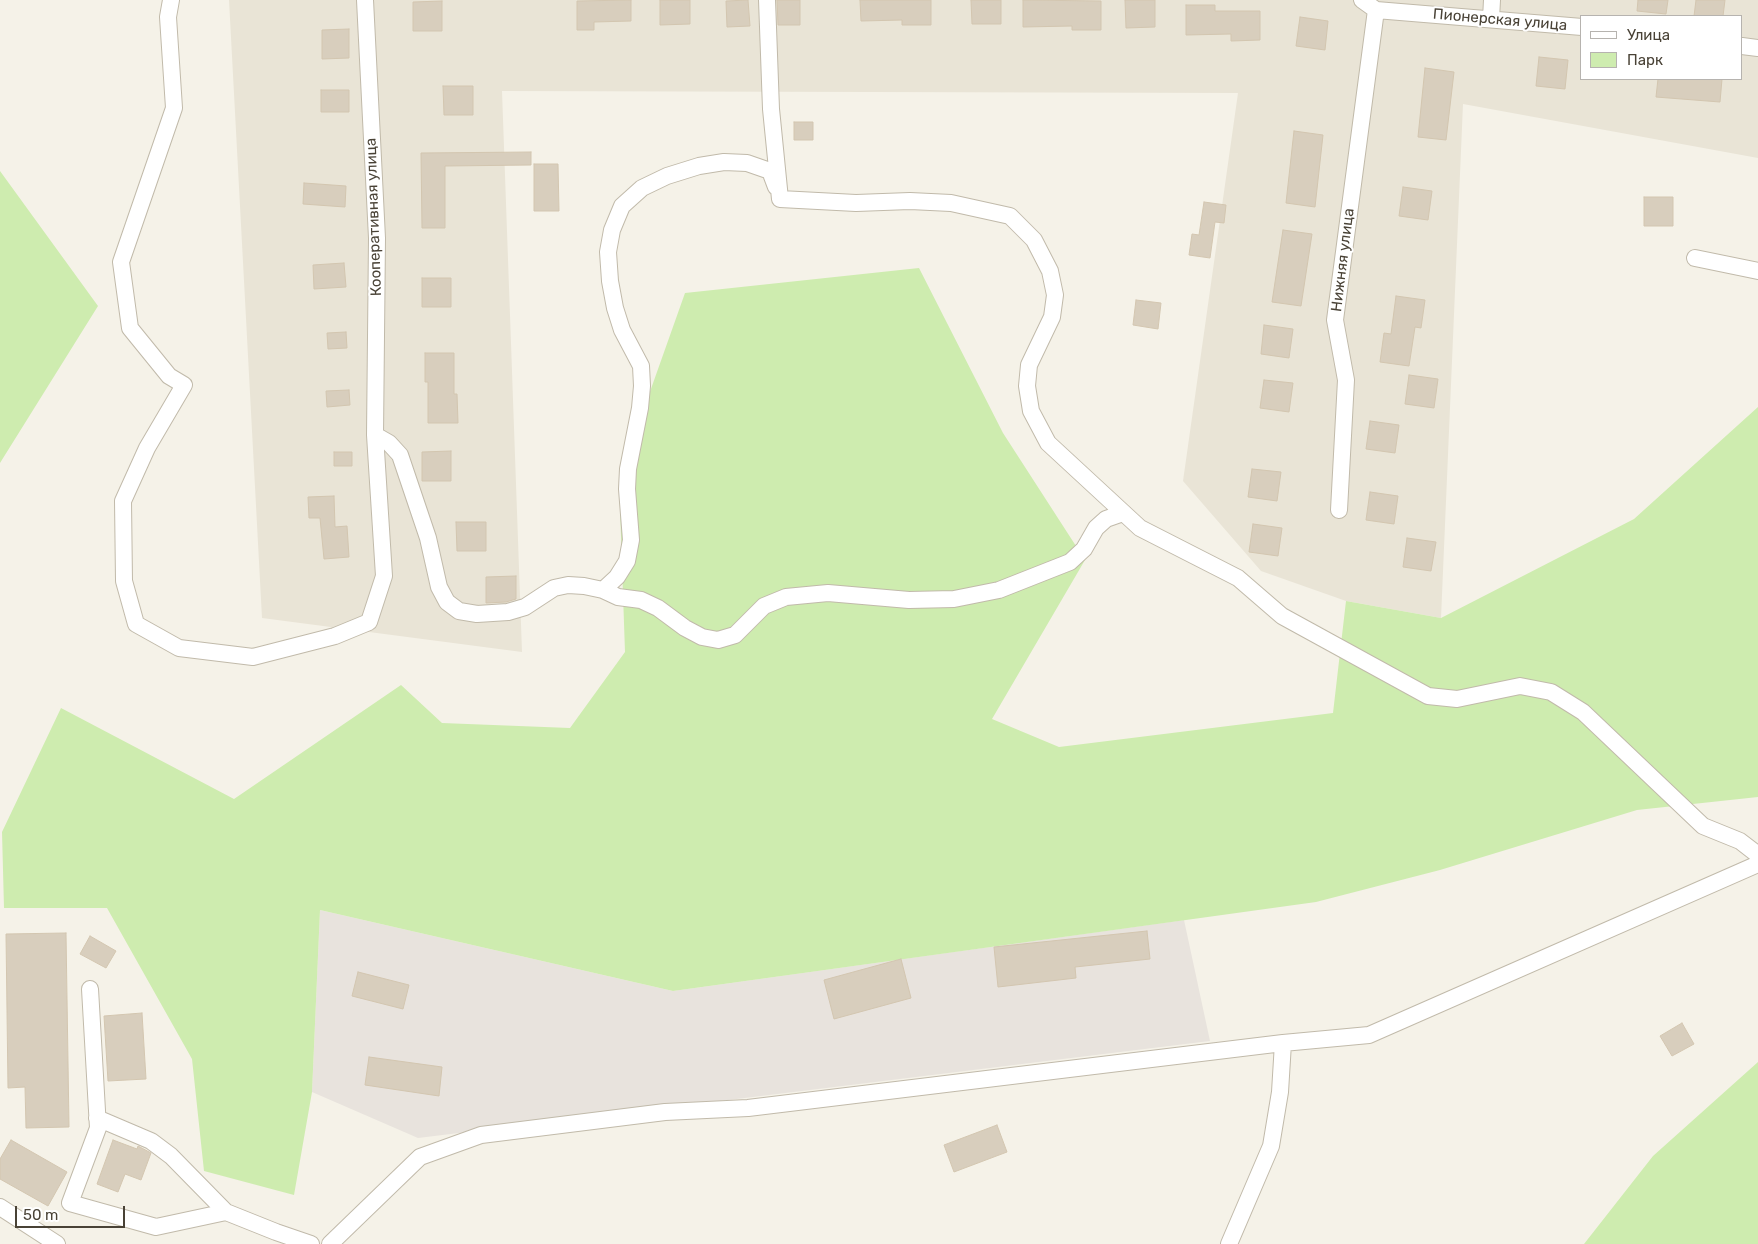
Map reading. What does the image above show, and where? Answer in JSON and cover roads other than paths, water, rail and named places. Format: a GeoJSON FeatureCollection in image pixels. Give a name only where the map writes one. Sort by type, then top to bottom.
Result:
{"type":"FeatureCollection","features":[{"type":"Feature","properties":{"kind":"street","name":"Кооперативная улица"},"geometry":{"type":"LineString","coordinates":[[172,0],[168,17],[174,108],[121,262],[130,328],[169,376],[184,385],[147,448],[123,501],[124,581],[136,624],[179,648],[254,657],[335,636],[369,622],[384,576],[375,435],[377,238],[365,0]]}},
{"type":"Feature","properties":{"kind":"street"},"geometry":{"type":"LineString","coordinates":[[767,0],[771,109],[780,199]]}},
{"type":"Feature","properties":{"kind":"street"},"geometry":{"type":"LineString","coordinates":[[1362,0],[1376,10]]}},
{"type":"Feature","properties":{"kind":"street"},"geometry":{"type":"LineString","coordinates":[[1490,19],[1492,0]]}},
{"type":"Feature","properties":{"kind":"street","name":"Пионерская улица"},"geometry":{"type":"LineString","coordinates":[[1376,10],[1580,27]]}},
{"type":"Feature","properties":{"kind":"street","name":"Нижняя улица"},"geometry":{"type":"LineString","coordinates":[[1339,510],[1346,380],[1335,320],[1376,10]]}},
{"type":"Feature","properties":{"kind":"street"},"geometry":{"type":"LineString","coordinates":[[1743,46],[1758,48]]}},
{"type":"Feature","properties":{"kind":"street"},"geometry":{"type":"LineString","coordinates":[[603,590],[616,577],[627,561],[631,540],[627,489],[628,469],[640,408],[642,386],[641,366],[622,330],[615,308],[610,281],[608,252],[612,230],[622,206],[642,188],[667,176],[699,166],[724,162],[747,163],[770,171],[780,199]]}},
{"type":"Feature","properties":{"kind":"street"},"geometry":{"type":"LineString","coordinates":[[780,199],[856,203],[910,201],[951,203],[1010,216],[1034,240],[1050,271],[1055,295],[1052,317],[1029,366],[1027,386],[1031,411],[1048,443],[1140,528],[1238,578],[1282,616],[1428,696],[1457,699],[1520,686],[1551,692],[1583,712],[1703,826],[1740,841],[1758,854]]}},
{"type":"Feature","properties":{"kind":"street"},"geometry":{"type":"LineString","coordinates":[[1695,258],[1758,271]]}},
{"type":"Feature","properties":{"kind":"street"},"geometry":{"type":"LineString","coordinates":[[375,435],[389,443],[400,455],[428,538],[439,587],[446,602],[459,610],[477,614],[508,612],[525,607],[554,588],[584,586],[603,590],[618,597],[641,600],[658,608],[685,628],[702,637],[718,640],[735,635],[764,606],[786,597],[828,593],[909,600],[954,598],[999,590],[1070,562],[1084,549],[1096,528],[1106,519],[1123,513]]}},
{"type":"Feature","properties":{"kind":"street"},"geometry":{"type":"LineString","coordinates":[[330,1244],[420,1157],[481,1135],[665,1112],[758,1107],[1283,1043],[1369,1035],[1758,864]]}},
{"type":"Feature","properties":{"kind":"street"},"geometry":{"type":"LineString","coordinates":[[90,989],[98,1128],[70,1203],[156,1227],[226,1212]]}},
{"type":"Feature","properties":{"kind":"street"},"geometry":{"type":"LineString","coordinates":[[1229,1244],[1271,1146],[1280,1092],[1283,1043]]}},
{"type":"Feature","properties":{"kind":"street"},"geometry":{"type":"LineString","coordinates":[[98,1118],[151,1141],[171,1156],[226,1212],[311,1244]]}},
{"type":"Feature","properties":{"kind":"street"},"geometry":{"type":"LineString","coordinates":[[0,1207],[57,1244]]}}]}
